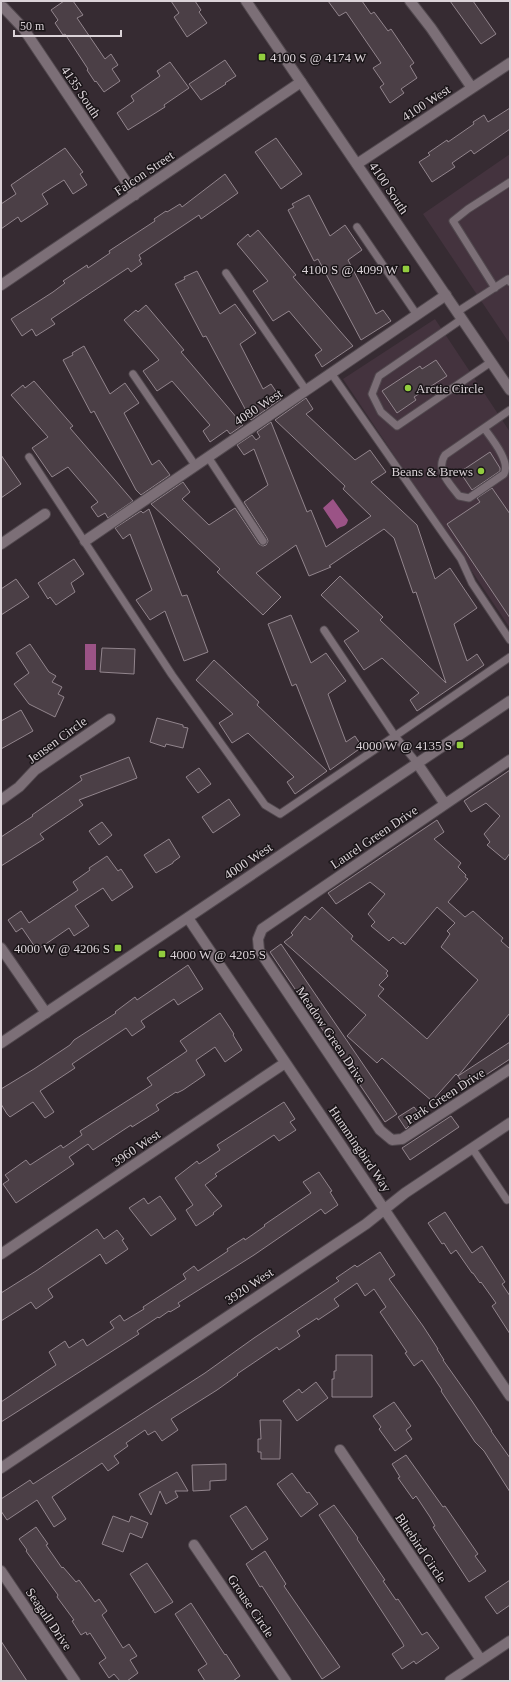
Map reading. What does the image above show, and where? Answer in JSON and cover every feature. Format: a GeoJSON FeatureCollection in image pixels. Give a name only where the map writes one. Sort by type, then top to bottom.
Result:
{"type":"FeatureCollection","features":[{"type":"Feature","properties":{"kind":"street","name":"4100 South"},"geometry":{"type":"LineString","coordinates":[[246,1],[510,390]]}},
{"type":"Feature","properties":{"kind":"street"},"geometry":{"type":"LineString","coordinates":[[410,1],[431,28],[472,88]]}},
{"type":"Feature","properties":{"kind":"street","name":"4135 South"},"geometry":{"type":"LineString","coordinates":[[2,7],[23,28],[135,195]]}},
{"type":"Feature","properties":{"kind":"street","name":"4100 West"},"geometry":{"type":"LineString","coordinates":[[357,164],[510,63]]}},
{"type":"Feature","properties":{"kind":"street","name":"Falcon Street"},"geometry":{"type":"LineString","coordinates":[[1,285],[301,82]]}},
{"type":"Feature","properties":{"kind":"street","name":"4080 West"},"geometry":{"type":"LineString","coordinates":[[85,541],[446,295]]}},
{"type":"Feature","properties":{"kind":"street"},"geometry":{"type":"LineString","coordinates":[[1,544],[44,514]]}},
{"type":"Feature","properties":{"kind":"street","name":"4000 West"},"geometry":{"type":"LineString","coordinates":[[1,1044],[510,701]]}},
{"type":"Feature","properties":{"kind":"street","name":"Jensen Circle"},"geometry":{"type":"LineString","coordinates":[[1,800],[19,787],[35,770],[110,718]]}},
{"type":"Feature","properties":{"kind":"street","name":"Laurel Green Drive"},"geometry":{"type":"LineString","coordinates":[[258,939],[262,929],[510,760]]}},
{"type":"Feature","properties":{"kind":"street"},"geometry":{"type":"LineString","coordinates":[[417,763],[445,804]]}},
{"type":"Feature","properties":{"kind":"street","name":"Hummingbird Way"},"geometry":{"type":"LineString","coordinates":[[188,918],[510,1396]]}},
{"type":"Feature","properties":{"kind":"street","name":"Meadow Green Drive"},"geometry":{"type":"LineString","coordinates":[[258,939],[258,950],[380,1130],[392,1140]]}},
{"type":"Feature","properties":{"kind":"street"},"geometry":{"type":"LineString","coordinates":[[1,948],[46,1014]]}},
{"type":"Feature","properties":{"kind":"street","name":"3960 West"},"geometry":{"type":"LineString","coordinates":[[1,1254],[285,1063]]}},
{"type":"Feature","properties":{"kind":"street","name":"Park Green Drive"},"geometry":{"type":"LineString","coordinates":[[392,1140],[402,1139],[510,1069]]}},
{"type":"Feature","properties":{"kind":"street","name":"3920 West"},"geometry":{"type":"LineString","coordinates":[[1,1468],[359,1228],[405,1193],[510,1123]]}},
{"type":"Feature","properties":{"kind":"street","name":"Bluebird Circle"},"geometry":{"type":"LineString","coordinates":[[340,1450],[481,1660]]}},
{"type":"Feature","properties":{"kind":"street","name":"Grouse Circle"},"geometry":{"type":"LineString","coordinates":[[194,1545],[286,1681]]}},
{"type":"Feature","properties":{"kind":"street","name":"Seagull Drive"},"geometry":{"type":"LineString","coordinates":[[1,1571],[75,1681]]}},
{"type":"Feature","properties":{"kind":"street"},"geometry":{"type":"LineString","coordinates":[[450,1681],[510,1640]]}},
{"type":"Feature","properties":{"kind":"lane"},"geometry":{"type":"LineString","coordinates":[[494,288],[453,222],[468,210],[510,182]]}},
{"type":"Feature","properties":{"kind":"lane"},"geometry":{"type":"LineString","coordinates":[[357,227],[417,315]]}},
{"type":"Feature","properties":{"kind":"lane"},"geometry":{"type":"LineString","coordinates":[[226,273],[306,390]]}},
{"type":"Feature","properties":{"kind":"lane"},"geometry":{"type":"LineString","coordinates":[[491,362],[397,426],[381,412],[372,394],[379,376],[494,288],[508,279],[510,282]]}},
{"type":"Feature","properties":{"kind":"lane"},"geometry":{"type":"LineString","coordinates":[[331,373],[461,559],[472,583],[510,640]]}},
{"type":"Feature","properties":{"kind":"lane"},"geometry":{"type":"LineString","coordinates":[[133,374],[195,465]]}},
{"type":"Feature","properties":{"kind":"lane"},"geometry":{"type":"LineString","coordinates":[[484,428],[505,458],[508,465],[507,470],[504,474],[469,498],[459,496],[441,471],[440,461],[445,455],[484,428],[510,410]]}},
{"type":"Feature","properties":{"kind":"lane"},"geometry":{"type":"LineString","coordinates":[[29,457],[172,675],[265,805],[280,814],[510,657]]}},
{"type":"Feature","properties":{"kind":"lane"},"geometry":{"type":"LineString","coordinates":[[208,457],[263,541]]}},
{"type":"Feature","properties":{"kind":"lane"},"geometry":{"type":"LineString","coordinates":[[324,630],[395,736],[417,763]]}},
{"type":"Feature","properties":{"kind":"lane"},"geometry":{"type":"LineString","coordinates":[[472,1148],[509,1201]]}},
{"type":"Feature","properties":{"kind":"shaded area"},"geometry":{"type":"Polygon","coordinates":[[[510,154],[510,344],[423,214],[510,154]]]}},
{"type":"Feature","properties":{"kind":"shaded area"},"geometry":{"type":"Polygon","coordinates":[[[435,319],[510,432],[510,628],[343,379],[435,319]]]}},
{"type":"Feature","properties":{"kind":"shaded area"},"geometry":{"type":"Polygon","coordinates":[[[333,499],[348,520],[345,525],[337,529],[323,508],[333,499]]]}},
{"type":"Feature","properties":{"kind":"shaded area"},"geometry":{"type":"Polygon","coordinates":[[[85,644],[96,644],[96,670],[85,670],[85,644]]]}},
{"type":"Feature","properties":{"kind":"building"},"geometry":{"type":"Polygon","coordinates":[[[64,1],[73,1],[83,15],[77,18],[105,59],[111,54],[118,65],[112,69],[120,81],[104,92],[96,81],[95,82],[65,34],[63,35],[55,23],[58,20],[51,10],[64,1]]]}},
{"type":"Feature","properties":{"kind":"building"},"geometry":{"type":"Polygon","coordinates":[[[171,1],[195,1],[201,10],[199,12],[207,23],[187,37],[174,17],[179,13],[171,1]]]}},
{"type":"Feature","properties":{"kind":"building"},"geometry":{"type":"Polygon","coordinates":[[[328,1],[362,1],[371,14],[374,12],[388,31],[391,29],[414,63],[410,66],[417,78],[401,89],[404,93],[390,103],[380,87],[384,84],[373,68],[381,63],[346,12],[339,16],[328,1]]]}},
{"type":"Feature","properties":{"kind":"building"},"geometry":{"type":"Polygon","coordinates":[[[450,1],[473,1],[496,34],[481,44],[450,1]]]}},
{"type":"Feature","properties":{"kind":"building"},"geometry":{"type":"Polygon","coordinates":[[[225,60],[236,76],[201,100],[189,84],[225,60]]]}},
{"type":"Feature","properties":{"kind":"building"},"geometry":{"type":"Polygon","coordinates":[[[170,62],[189,88],[164,105],[165,107],[128,130],[117,113],[134,101],[131,96],[160,76],[157,71],[170,62]]]}},
{"type":"Feature","properties":{"kind":"building"},"geometry":{"type":"Polygon","coordinates":[[[510,108],[510,129],[474,154],[471,150],[452,163],[455,167],[432,182],[419,162],[430,155],[428,153],[447,140],[448,142],[474,124],[473,122],[484,115],[488,122],[510,108]]]}},
{"type":"Feature","properties":{"kind":"building"},"geometry":{"type":"Polygon","coordinates":[[[276,138],[302,174],[281,189],[255,152],[276,138]]]}},
{"type":"Feature","properties":{"kind":"building"},"geometry":{"type":"Polygon","coordinates":[[[65,148],[83,172],[80,174],[87,185],[73,194],[64,180],[42,194],[48,204],[21,222],[18,217],[1,229],[1,204],[16,194],[11,185],[65,148]]]}},
{"type":"Feature","properties":{"kind":"building"},"geometry":{"type":"Polygon","coordinates":[[[225,174],[238,193],[201,219],[199,215],[139,255],[141,259],[139,260],[142,264],[131,272],[128,268],[51,319],[55,324],[36,336],[32,329],[22,336],[11,319],[53,292],[65,283],[63,281],[87,265],[88,268],[110,253],[109,251],[155,221],[154,219],[166,211],[167,212],[180,204],[182,207],[225,174]]]}},
{"type":"Feature","properties":{"kind":"building"},"geometry":{"type":"Polygon","coordinates":[[[309,195],[330,236],[345,225],[362,250],[348,260],[376,314],[383,310],[391,321],[361,340],[318,259],[314,261],[288,210],[294,207],[292,204],[309,195]]]}},
{"type":"Feature","properties":{"kind":"building"},"geometry":{"type":"Polygon","coordinates":[[[258,230],[296,275],[293,277],[353,346],[322,367],[315,355],[322,350],[289,311],[273,321],[253,291],[268,281],[237,244],[248,234],[250,237],[258,230]]]}},
{"type":"Feature","properties":{"kind":"building"},"geometry":{"type":"Polygon","coordinates":[[[197,271],[220,314],[235,304],[256,333],[240,344],[263,389],[271,384],[281,399],[251,420],[206,336],[203,337],[175,284],[185,279],[184,277],[197,271]]]}},
{"type":"Feature","properties":{"kind":"building"},"geometry":{"type":"Polygon","coordinates":[[[146,305],[184,350],[181,352],[243,425],[230,434],[227,430],[210,442],[203,431],[210,425],[172,381],[157,391],[143,371],[159,360],[124,320],[136,310],[138,312],[146,305]]]}},
{"type":"Feature","properties":{"kind":"building"},"geometry":{"type":"Polygon","coordinates":[[[84,346],[110,394],[125,383],[139,403],[124,413],[152,465],[159,460],[170,475],[141,495],[136,490],[94,411],[91,413],[63,360],[73,355],[72,353],[84,346]]]}},
{"type":"Feature","properties":{"kind":"building","name":"Arctic Circle"},"geometry":{"type":"Polygon","coordinates":[[[436,360],[447,376],[414,397],[416,400],[397,413],[382,391],[420,366],[422,369],[436,360]]]}},
{"type":"Feature","properties":{"kind":"building"},"geometry":{"type":"Polygon","coordinates":[[[34,381],[73,426],[70,428],[133,501],[108,518],[105,513],[98,517],[91,507],[98,502],[68,467],[52,477],[32,448],[48,437],[11,395],[23,385],[25,388],[34,381]]]}},
{"type":"Feature","properties":{"kind":"building"},"geometry":{"type":"Polygon","coordinates":[[[306,398],[313,409],[306,414],[355,460],[370,450],[386,472],[371,482],[417,525],[435,579],[450,568],[477,608],[454,624],[467,661],[477,654],[484,665],[417,711],[410,700],[419,693],[382,658],[364,670],[344,641],[359,631],[321,595],[340,576],[383,617],[380,620],[446,683],[416,592],[413,593],[394,538],[384,529],[329,566],[331,567],[309,576],[296,545],[256,573],[281,597],[263,615],[217,572],[220,569],[151,504],[183,482],[190,492],[182,499],[209,525],[235,508],[259,544],[263,546],[266,545],[268,541],[267,538],[244,502],[268,485],[254,449],[244,455],[237,445],[252,435],[256,440],[260,437],[257,432],[271,422],[307,512],[311,510],[326,547],[371,516],[343,489],[345,486],[275,420],[306,398]]]}},
{"type":"Feature","properties":{"kind":"building","name":"Beans & Brews"},"geometry":{"type":"Polygon","coordinates":[[[490,452],[500,468],[500,471],[472,490],[460,472],[490,452]]]}},
{"type":"Feature","properties":{"kind":"building"},"geometry":{"type":"Polygon","coordinates":[[[1,455],[21,484],[1,498],[1,455]]]}},
{"type":"Feature","properties":{"kind":"building"},"geometry":{"type":"Polygon","coordinates":[[[492,488],[510,514],[510,618],[447,524],[480,502],[477,498],[492,488]]]}},
{"type":"Feature","properties":{"kind":"building"},"geometry":{"type":"Polygon","coordinates":[[[149,509],[182,596],[187,595],[208,652],[184,661],[165,611],[150,620],[136,600],[152,590],[130,534],[123,539],[115,528],[141,511],[143,513],[149,509]]]}},
{"type":"Feature","properties":{"kind":"building"},"geometry":{"type":"Polygon","coordinates":[[[74,559],[84,574],[71,583],[75,592],[56,605],[50,597],[48,599],[38,583],[74,559]]]}},
{"type":"Feature","properties":{"kind":"building"},"geometry":{"type":"Polygon","coordinates":[[[16,579],[29,597],[1,615],[1,589],[16,579]]]}},
{"type":"Feature","properties":{"kind":"building"},"geometry":{"type":"Polygon","coordinates":[[[291,615],[311,663],[326,653],[346,681],[328,694],[346,742],[355,736],[362,747],[330,770],[296,684],[292,686],[268,624],[291,615]]]}},
{"type":"Feature","properties":{"kind":"building"},"geometry":{"type":"Polygon","coordinates":[[[30,644],[49,672],[56,676],[52,682],[62,687],[58,694],[64,697],[55,717],[29,704],[14,684],[29,673],[16,653],[30,644]]]}},
{"type":"Feature","properties":{"kind":"building"},"geometry":{"type":"Polygon","coordinates":[[[102,648],[135,649],[134,674],[100,672],[102,648]]]}},
{"type":"Feature","properties":{"kind":"building"},"geometry":{"type":"Polygon","coordinates":[[[214,660],[259,702],[257,705],[327,771],[295,794],[287,782],[294,777],[248,733],[232,743],[219,723],[233,714],[196,680],[214,660]]]}},
{"type":"Feature","properties":{"kind":"building"},"geometry":{"type":"Polygon","coordinates":[[[21,710],[33,731],[1,749],[1,721],[21,710]]]}},
{"type":"Feature","properties":{"kind":"building"},"geometry":{"type":"Polygon","coordinates":[[[157,718],[183,725],[183,727],[188,728],[183,748],[166,744],[165,747],[150,742],[157,718]]]}},
{"type":"Feature","properties":{"kind":"building"},"geometry":{"type":"Polygon","coordinates":[[[129,757],[137,778],[79,800],[83,805],[40,834],[44,839],[1,866],[1,837],[33,816],[32,815],[82,780],[80,776],[129,757]]]}},
{"type":"Feature","properties":{"kind":"building"},"geometry":{"type":"Polygon","coordinates":[[[199,768],[211,784],[198,793],[186,777],[199,768]]]}},
{"type":"Feature","properties":{"kind":"building"},"geometry":{"type":"Polygon","coordinates":[[[510,770],[510,853],[505,860],[487,845],[490,842],[484,834],[500,816],[486,803],[471,812],[464,801],[510,770]]]}},
{"type":"Feature","properties":{"kind":"building"},"geometry":{"type":"Polygon","coordinates":[[[229,799],[240,815],[213,833],[202,817],[229,799]]]}},
{"type":"Feature","properties":{"kind":"building"},"geometry":{"type":"Polygon","coordinates":[[[437,820],[444,832],[434,839],[461,863],[458,867],[468,879],[448,902],[465,917],[473,911],[503,938],[501,941],[510,949],[510,1013],[458,1076],[456,1074],[432,1101],[382,1058],[377,1063],[347,1036],[366,1015],[284,942],[293,935],[291,933],[305,916],[310,920],[322,907],[353,936],[351,939],[388,971],[386,973],[388,976],[379,985],[384,989],[378,996],[427,1039],[478,980],[441,947],[450,934],[447,931],[455,923],[437,907],[405,945],[403,942],[401,944],[393,937],[389,941],[371,926],[375,922],[368,914],[385,894],[370,882],[336,904],[328,893],[437,820]]]}},
{"type":"Feature","properties":{"kind":"building"},"geometry":{"type":"Polygon","coordinates":[[[102,822],[112,835],[99,845],[89,831],[102,822]]]}},
{"type":"Feature","properties":{"kind":"building"},"geometry":{"type":"Polygon","coordinates":[[[169,839],[180,857],[156,873],[144,855],[169,839]]]}},
{"type":"Feature","properties":{"kind":"building"},"geometry":{"type":"Polygon","coordinates":[[[107,856],[118,871],[121,869],[133,887],[112,901],[103,888],[75,906],[89,926],[74,936],[69,928],[37,950],[22,928],[16,932],[8,920],[21,911],[29,923],[78,890],[73,882],[90,870],[89,868],[107,856]]]}},
{"type":"Feature","properties":{"kind":"building"},"geometry":{"type":"Polygon","coordinates":[[[281,944],[397,1114],[385,1122],[270,952],[281,944]]]}},
{"type":"Feature","properties":{"kind":"building"},"geometry":{"type":"Polygon","coordinates":[[[188,965],[203,989],[178,1005],[174,999],[141,1021],[145,1027],[132,1036],[126,1028],[72,1064],[75,1068],[40,1091],[54,1112],[45,1118],[33,1102],[10,1117],[7,1114],[1,1104],[1,1089],[70,1045],[74,1040],[116,1013],[115,1012],[135,997],[137,1000],[188,965]]]}},
{"type":"Feature","properties":{"kind":"building"},"geometry":{"type":"Polygon","coordinates":[[[220,1013],[234,1034],[233,1035],[242,1050],[225,1062],[215,1047],[196,1060],[205,1075],[183,1090],[177,1093],[176,1092],[156,1105],[159,1110],[132,1127],[131,1125],[93,1150],[88,1144],[69,1157],[74,1164],[16,1203],[3,1184],[9,1180],[5,1175],[26,1160],[30,1165],[61,1145],[63,1148],[82,1135],[80,1131],[152,1085],[147,1078],[187,1051],[180,1041],[220,1013]]]}},
{"type":"Feature","properties":{"kind":"building"},"geometry":{"type":"Polygon","coordinates":[[[510,1042],[510,1059],[466,1088],[458,1076],[510,1042]]]}},
{"type":"Feature","properties":{"kind":"building"},"geometry":{"type":"Polygon","coordinates":[[[284,1102],[295,1119],[290,1122],[296,1130],[279,1141],[274,1135],[215,1174],[217,1176],[205,1185],[222,1206],[213,1213],[214,1214],[196,1226],[186,1210],[193,1205],[175,1178],[197,1161],[199,1164],[220,1150],[217,1145],[284,1102]]]}},
{"type":"Feature","properties":{"kind":"building"},"geometry":{"type":"Polygon","coordinates":[[[414,1107],[420,1115],[406,1129],[398,1117],[414,1107]]]}},
{"type":"Feature","properties":{"kind":"building"},"geometry":{"type":"Polygon","coordinates":[[[451,1116],[459,1127],[410,1160],[402,1148],[451,1116]]]}},
{"type":"Feature","properties":{"kind":"building"},"geometry":{"type":"Polygon","coordinates":[[[319,1172],[332,1191],[330,1192],[338,1205],[325,1214],[321,1209],[254,1255],[178,1303],[180,1306],[159,1318],[158,1317],[137,1331],[139,1334],[1,1422],[1,1402],[56,1365],[49,1352],[65,1341],[69,1348],[83,1339],[87,1346],[114,1328],[110,1322],[120,1315],[124,1321],[144,1309],[143,1307],[186,1279],[183,1274],[194,1266],[198,1271],[228,1251],[227,1249],[244,1238],[245,1240],[311,1193],[303,1182],[319,1172]]]}},
{"type":"Feature","properties":{"kind":"building"},"geometry":{"type":"Polygon","coordinates":[[[160,1196],[176,1219],[151,1236],[129,1208],[144,1198],[148,1204],[160,1196]]]}},
{"type":"Feature","properties":{"kind":"building"},"geometry":{"type":"Polygon","coordinates":[[[445,1212],[472,1253],[482,1246],[505,1282],[502,1284],[510,1296],[510,1334],[492,1306],[496,1303],[481,1282],[480,1283],[472,1273],[456,1250],[451,1254],[444,1243],[442,1244],[428,1223],[445,1212]]]}},
{"type":"Feature","properties":{"kind":"building"},"geometry":{"type":"Polygon","coordinates":[[[97,1229],[104,1239],[117,1230],[124,1239],[122,1240],[128,1249],[106,1264],[100,1254],[48,1289],[53,1297],[36,1309],[31,1302],[1,1321],[1,1293],[97,1229]]]}},
{"type":"Feature","properties":{"kind":"building"},"geometry":{"type":"Polygon","coordinates":[[[380,1252],[395,1275],[389,1279],[423,1326],[438,1349],[443,1360],[510,1458],[510,1492],[484,1451],[475,1442],[441,1391],[442,1390],[422,1360],[414,1366],[405,1353],[407,1352],[380,1312],[386,1307],[374,1289],[365,1296],[357,1283],[334,1299],[339,1306],[318,1320],[317,1318],[297,1331],[300,1336],[279,1350],[277,1347],[237,1374],[238,1375],[217,1390],[171,1419],[178,1430],[162,1441],[155,1431],[148,1435],[145,1430],[126,1443],[128,1446],[114,1456],[119,1463],[108,1471],[102,1463],[52,1497],[66,1519],[54,1527],[37,1500],[7,1520],[1,1511],[1,1499],[30,1480],[33,1484],[205,1373],[339,1281],[336,1278],[355,1265],[357,1267],[380,1252]]]}},
{"type":"Feature","properties":{"kind":"building"},"geometry":{"type":"Polygon","coordinates":[[[336,1355],[372,1355],[372,1397],[332,1397],[332,1379],[334,1379],[334,1371],[336,1371],[336,1355]]]}},
{"type":"Feature","properties":{"kind":"building"},"geometry":{"type":"Polygon","coordinates":[[[316,1382],[328,1398],[297,1421],[283,1401],[299,1389],[302,1393],[316,1382]]]}},
{"type":"Feature","properties":{"kind":"building"},"geometry":{"type":"Polygon","coordinates":[[[394,1402],[411,1426],[406,1430],[412,1439],[395,1451],[379,1429],[381,1427],[373,1416],[394,1402]]]}},
{"type":"Feature","properties":{"kind":"building"},"geometry":{"type":"Polygon","coordinates":[[[260,1420],[281,1420],[280,1459],[261,1459],[261,1452],[258,1452],[258,1439],[261,1439],[260,1420]]]}},
{"type":"Feature","properties":{"kind":"building"},"geometry":{"type":"Polygon","coordinates":[[[406,1455],[443,1507],[445,1506],[478,1554],[475,1556],[486,1571],[469,1582],[433,1527],[435,1526],[416,1496],[413,1499],[398,1478],[400,1477],[392,1464],[406,1455]]]}},
{"type":"Feature","properties":{"kind":"building"},"geometry":{"type":"Polygon","coordinates":[[[226,1464],[226,1480],[210,1481],[210,1490],[193,1491],[192,1465],[226,1464]]]}},
{"type":"Feature","properties":{"kind":"building"},"geometry":{"type":"Polygon","coordinates":[[[177,1472],[188,1491],[175,1491],[178,1497],[166,1504],[160,1491],[151,1515],[139,1494],[177,1472]]]}},
{"type":"Feature","properties":{"kind":"building"},"geometry":{"type":"Polygon","coordinates":[[[292,1473],[307,1493],[309,1492],[318,1504],[301,1517],[277,1484],[292,1473]]]}},
{"type":"Feature","properties":{"kind":"building"},"geometry":{"type":"Polygon","coordinates":[[[334,1505],[358,1538],[357,1539],[385,1580],[383,1581],[396,1600],[398,1599],[422,1635],[427,1632],[439,1648],[416,1664],[414,1661],[402,1669],[392,1654],[404,1646],[402,1642],[319,1515],[334,1505]]]}},
{"type":"Feature","properties":{"kind":"building"},"geometry":{"type":"Polygon","coordinates":[[[246,1506],[268,1539],[252,1550],[230,1516],[246,1506]]]}},
{"type":"Feature","properties":{"kind":"building"},"geometry":{"type":"Polygon","coordinates":[[[113,1516],[129,1522],[131,1516],[148,1523],[142,1538],[130,1533],[123,1552],[102,1544],[113,1516]]]}},
{"type":"Feature","properties":{"kind":"building"},"geometry":{"type":"Polygon","coordinates":[[[36,1527],[62,1568],[63,1567],[76,1582],[79,1580],[95,1602],[99,1599],[107,1611],[102,1615],[123,1648],[129,1644],[137,1656],[130,1660],[138,1673],[127,1681],[120,1681],[114,1674],[109,1678],[99,1663],[106,1658],[90,1633],[87,1635],[86,1632],[81,1635],[72,1621],[74,1620],[57,1597],[58,1595],[26,1551],[27,1550],[19,1539],[36,1527]]]}},
{"type":"Feature","properties":{"kind":"building"},"geometry":{"type":"Polygon","coordinates":[[[265,1551],[286,1584],[284,1586],[340,1667],[322,1679],[262,1586],[260,1587],[246,1564],[265,1551]]]}},
{"type":"Feature","properties":{"kind":"building"},"geometry":{"type":"Polygon","coordinates":[[[147,1563],[173,1602],[155,1613],[130,1574],[147,1563]]]}},
{"type":"Feature","properties":{"kind":"building"},"geometry":{"type":"Polygon","coordinates":[[[510,1580],[510,1605],[497,1614],[485,1597],[510,1580]]]}},
{"type":"Feature","properties":{"kind":"building"},"geometry":{"type":"Polygon","coordinates":[[[191,1603],[240,1676],[233,1681],[205,1681],[198,1670],[207,1664],[175,1614],[191,1603]]]}},
{"type":"Feature","properties":{"kind":"building"},"geometry":{"type":"Polygon","coordinates":[[[1,1641],[27,1681],[1,1681],[1,1641]]]}},
{"type":"Feature","properties":{"kind":"place","name":"4100 S @ 4174 W"},"geometry":{"type":"Point","coordinates":[262,57]}},
{"type":"Feature","properties":{"kind":"place","name":"4100 S @ 4099 W"},"geometry":{"type":"Point","coordinates":[406,269]}},
{"type":"Feature","properties":{"kind":"place","name":"Arctic Circle"},"geometry":{"type":"Point","coordinates":[408,388]}},
{"type":"Feature","properties":{"kind":"place","name":"Beans & Brews"},"geometry":{"type":"Point","coordinates":[481,471]}},
{"type":"Feature","properties":{"kind":"place","name":"4000 W @ 4135 S"},"geometry":{"type":"Point","coordinates":[460,745]}},
{"type":"Feature","properties":{"kind":"place","name":"4000 W @ 4206 S"},"geometry":{"type":"Point","coordinates":[118,948]}},
{"type":"Feature","properties":{"kind":"place","name":"4000 W @ 4205 S"},"geometry":{"type":"Point","coordinates":[162,954]}}]}
